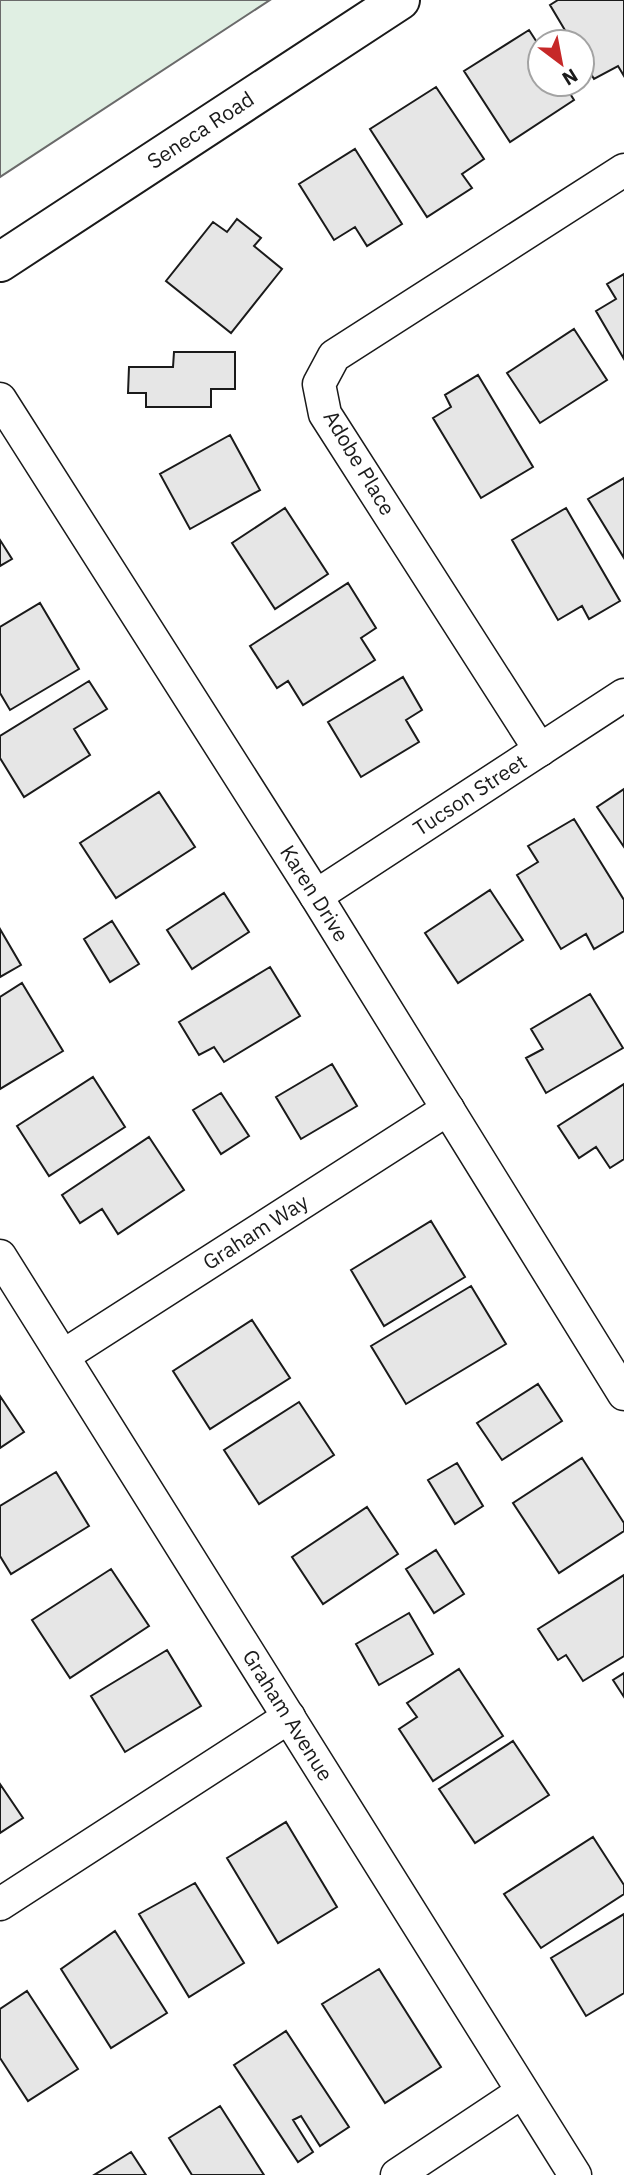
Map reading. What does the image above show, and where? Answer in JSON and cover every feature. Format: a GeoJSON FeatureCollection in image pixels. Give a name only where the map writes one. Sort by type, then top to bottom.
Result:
{"type":"FeatureCollection","features":[{"type":"Feature","properties":{"kind":"street","name":"Seneca Road"},"geometry":{"type":"LineString","coordinates":[[0,262],[400,0]]}},
{"type":"Feature","properties":{"kind":"street","name":"Adobe Place"},"geometry":{"type":"LineString","coordinates":[[540,750],[325,414],[319,384],[334,356],[624,170]]}},
{"type":"Feature","properties":{"kind":"street","name":"Karen Drive"},"geometry":{"type":"LineString","coordinates":[[0,399],[316,896],[624,1394]]}},
{"type":"Feature","properties":{"kind":"street","name":"Tucson Street"},"geometry":{"type":"LineString","coordinates":[[316,896],[624,695]]}},
{"type":"Feature","properties":{"kind":"street","name":"Graham Way"},"geometry":{"type":"LineString","coordinates":[[63,1356],[448,1109]]}},
{"type":"Feature","properties":{"kind":"street","name":"Graham Avenue"},"geometry":{"type":"LineString","coordinates":[[0,1256],[575,2175]]}},
{"type":"Feature","properties":{"kind":"street"},"geometry":{"type":"LineString","coordinates":[[0,1904],[289,1717]]}},
{"type":"Feature","properties":{"kind":"street"},"geometry":{"type":"LineString","coordinates":[[397,2175],[522,2092]]}},
{"type":"Feature","properties":{"kind":"green space"},"geometry":{"type":"Polygon","coordinates":[[[0,0],[270,0],[0,177],[0,0]]]}},
{"type":"Feature","properties":{"kind":"building"},"geometry":{"type":"Polygon","coordinates":[[[558,0],[624,0],[624,76],[618,66],[596,78],[596,28],[564,28],[550,5],[558,0]]]}},
{"type":"Feature","properties":{"kind":"building"},"geometry":{"type":"Polygon","coordinates":[[[526,32],[526,98],[574,100],[510,142],[464,71],[526,32]]]}},
{"type":"Feature","properties":{"kind":"building"},"geometry":{"type":"Polygon","coordinates":[[[436,87],[484,159],[462,174],[472,188],[427,217],[370,129],[436,87]]]}},
{"type":"Feature","properties":{"kind":"building"},"geometry":{"type":"Polygon","coordinates":[[[355,149],[402,224],[367,246],[355,227],[334,240],[299,184],[355,149]]]}},
{"type":"Feature","properties":{"kind":"building"},"geometry":{"type":"Polygon","coordinates":[[[237,219],[261,238],[254,246],[282,269],[231,333],[166,281],[213,222],[227,232],[237,219]]]}},
{"type":"Feature","properties":{"kind":"building"},"geometry":{"type":"Polygon","coordinates":[[[624,274],[624,359],[596,311],[616,299],[607,284],[624,274]]]}},
{"type":"Feature","properties":{"kind":"building"},"geometry":{"type":"Polygon","coordinates":[[[574,329],[607,380],[540,423],[507,373],[574,329]]]}},
{"type":"Feature","properties":{"kind":"building"},"geometry":{"type":"Polygon","coordinates":[[[174,352],[235,352],[235,389],[211,389],[211,407],[146,407],[146,393],[128,393],[129,367],[173,367],[174,352]]]}},
{"type":"Feature","properties":{"kind":"building"},"geometry":{"type":"Polygon","coordinates":[[[478,375],[533,467],[481,498],[433,418],[451,407],[445,395],[478,375]]]}},
{"type":"Feature","properties":{"kind":"building"},"geometry":{"type":"Polygon","coordinates":[[[230,435],[260,490],[190,529],[160,474],[230,435]]]}},
{"type":"Feature","properties":{"kind":"building"},"geometry":{"type":"Polygon","coordinates":[[[624,478],[624,558],[588,499],[624,478]]]}},
{"type":"Feature","properties":{"kind":"building"},"geometry":{"type":"Polygon","coordinates":[[[285,508],[328,574],[275,609],[232,543],[285,508]]]}},
{"type":"Feature","properties":{"kind":"building"},"geometry":{"type":"Polygon","coordinates":[[[566,508],[620,601],[589,619],[582,606],[558,620],[512,540],[566,508]]]}},
{"type":"Feature","properties":{"kind":"building"},"geometry":{"type":"Polygon","coordinates":[[[0,540],[12,559],[0,566],[0,540]]]}},
{"type":"Feature","properties":{"kind":"building"},"geometry":{"type":"Polygon","coordinates":[[[348,583],[376,628],[361,638],[375,660],[303,705],[288,681],[277,688],[250,646],[348,583]]]}},
{"type":"Feature","properties":{"kind":"building"},"geometry":{"type":"Polygon","coordinates":[[[40,603],[79,669],[10,710],[0,693],[0,627],[40,603]]]}},
{"type":"Feature","properties":{"kind":"building"},"geometry":{"type":"Polygon","coordinates":[[[403,677],[422,710],[406,720],[419,742],[361,777],[328,722],[403,677]]]}},
{"type":"Feature","properties":{"kind":"building"},"geometry":{"type":"Polygon","coordinates":[[[89,681],[107,709],[74,729],[90,755],[24,797],[0,758],[0,736],[89,681]]]}},
{"type":"Feature","properties":{"kind":"building"},"geometry":{"type":"Polygon","coordinates":[[[624,789],[624,847],[597,807],[624,789]]]}},
{"type":"Feature","properties":{"kind":"building"},"geometry":{"type":"Polygon","coordinates":[[[159,792],[195,847],[116,898],[80,843],[159,792]]]}},
{"type":"Feature","properties":{"kind":"building"},"geometry":{"type":"Polygon","coordinates":[[[574,819],[624,900],[624,931],[594,949],[586,934],[561,949],[517,875],[538,862],[528,846],[574,819]]]}},
{"type":"Feature","properties":{"kind":"building"},"geometry":{"type":"Polygon","coordinates":[[[490,890],[523,940],[458,983],[425,933],[490,890]]]}},
{"type":"Feature","properties":{"kind":"building"},"geometry":{"type":"Polygon","coordinates":[[[224,893],[249,932],[192,969],[167,930],[224,893]]]}},
{"type":"Feature","properties":{"kind":"building"},"geometry":{"type":"Polygon","coordinates":[[[112,921],[139,964],[110,982],[84,939],[112,921]]]}},
{"type":"Feature","properties":{"kind":"building"},"geometry":{"type":"Polygon","coordinates":[[[0,929],[21,965],[0,977],[0,929]]]}},
{"type":"Feature","properties":{"kind":"building"},"geometry":{"type":"Polygon","coordinates":[[[270,967],[300,1016],[224,1062],[214,1047],[199,1055],[179,1022],[270,967]]]}},
{"type":"Feature","properties":{"kind":"building"},"geometry":{"type":"Polygon","coordinates":[[[22,983],[63,1051],[0,1089],[0,997],[22,983]]]}},
{"type":"Feature","properties":{"kind":"building"},"geometry":{"type":"Polygon","coordinates":[[[590,994],[623,1048],[546,1093],[526,1058],[543,1049],[531,1029],[590,994]]]}},
{"type":"Feature","properties":{"kind":"building"},"geometry":{"type":"Polygon","coordinates":[[[332,1064],[357,1106],[301,1139],[276,1097],[332,1064]]]}},
{"type":"Feature","properties":{"kind":"building"},"geometry":{"type":"Polygon","coordinates":[[[93,1077],[125,1127],[49,1176],[17,1126],[93,1077]]]}},
{"type":"Feature","properties":{"kind":"building"},"geometry":{"type":"Polygon","coordinates":[[[624,1084],[624,1159],[610,1168],[596,1147],[579,1158],[558,1126],[624,1084]]]}},
{"type":"Feature","properties":{"kind":"building"},"geometry":{"type":"Polygon","coordinates":[[[221,1093],[249,1136],[221,1154],[193,1110],[221,1093]]]}},
{"type":"Feature","properties":{"kind":"building"},"geometry":{"type":"Polygon","coordinates":[[[149,1137],[184,1190],[118,1234],[102,1209],[80,1223],[62,1195],[149,1137]]]}},
{"type":"Feature","properties":{"kind":"building"},"geometry":{"type":"Polygon","coordinates":[[[431,1221],[465,1277],[384,1326],[351,1270],[431,1221]]]}},
{"type":"Feature","properties":{"kind":"building"},"geometry":{"type":"Polygon","coordinates":[[[471,1286],[506,1344],[406,1404],[371,1346],[471,1286]]]}},
{"type":"Feature","properties":{"kind":"building"},"geometry":{"type":"Polygon","coordinates":[[[252,1320],[290,1378],[210,1429],[173,1371],[252,1320]]]}},
{"type":"Feature","properties":{"kind":"building"},"geometry":{"type":"Polygon","coordinates":[[[538,1384],[562,1421],[502,1460],[477,1423],[538,1384]]]}},
{"type":"Feature","properties":{"kind":"building"},"geometry":{"type":"Polygon","coordinates":[[[0,1396],[24,1432],[0,1448],[0,1396]]]}},
{"type":"Feature","properties":{"kind":"building"},"geometry":{"type":"Polygon","coordinates":[[[299,1402],[334,1455],[259,1504],[224,1450],[299,1402]]]}},
{"type":"Feature","properties":{"kind":"building"},"geometry":{"type":"Polygon","coordinates":[[[582,1458],[624,1523],[624,1531],[559,1573],[513,1503],[582,1458]]]}},
{"type":"Feature","properties":{"kind":"building"},"geometry":{"type":"Polygon","coordinates":[[[457,1463],[483,1506],[455,1524],[428,1480],[457,1463]]]}},
{"type":"Feature","properties":{"kind":"building"},"geometry":{"type":"Polygon","coordinates":[[[56,1472],[89,1526],[11,1574],[0,1556],[0,1506],[56,1472]]]}},
{"type":"Feature","properties":{"kind":"building"},"geometry":{"type":"Polygon","coordinates":[[[367,1507],[398,1554],[323,1604],[292,1557],[367,1507]]]}},
{"type":"Feature","properties":{"kind":"building"},"geometry":{"type":"Polygon","coordinates":[[[436,1550],[464,1594],[434,1613],[406,1569],[436,1550]]]}},
{"type":"Feature","properties":{"kind":"building"},"geometry":{"type":"Polygon","coordinates":[[[111,1569],[149,1626],[70,1678],[32,1620],[111,1569]]]}},
{"type":"Feature","properties":{"kind":"building"},"geometry":{"type":"Polygon","coordinates":[[[624,1575],[624,1656],[583,1681],[566,1655],[558,1660],[538,1629],[624,1575]]]}},
{"type":"Feature","properties":{"kind":"building"},"geometry":{"type":"Polygon","coordinates":[[[409,1613],[433,1654],[379,1685],[356,1644],[409,1613]]]}},
{"type":"Feature","properties":{"kind":"building"},"geometry":{"type":"Polygon","coordinates":[[[167,1650],[201,1706],[125,1752],[91,1696],[167,1650]]]}},
{"type":"Feature","properties":{"kind":"building"},"geometry":{"type":"Polygon","coordinates":[[[459,1669],[503,1736],[433,1781],[399,1729],[417,1717],[407,1703],[459,1669]]]}},
{"type":"Feature","properties":{"kind":"building"},"geometry":{"type":"Polygon","coordinates":[[[624,1673],[624,1697],[613,1680],[624,1673]]]}},
{"type":"Feature","properties":{"kind":"building"},"geometry":{"type":"Polygon","coordinates":[[[513,1741],[549,1795],[475,1843],[439,1789],[513,1741]]]}},
{"type":"Feature","properties":{"kind":"building"},"geometry":{"type":"Polygon","coordinates":[[[0,1784],[23,1818],[0,1833],[0,1784]]]}},
{"type":"Feature","properties":{"kind":"building"},"geometry":{"type":"Polygon","coordinates":[[[286,1822],[337,1907],[278,1943],[227,1858],[286,1822]]]}},
{"type":"Feature","properties":{"kind":"building"},"geometry":{"type":"Polygon","coordinates":[[[593,1837],[624,1885],[624,1894],[541,1948],[504,1894],[593,1837]]]}},
{"type":"Feature","properties":{"kind":"building"},"geometry":{"type":"Polygon","coordinates":[[[195,1883],[244,1963],[189,1997],[139,1914],[195,1883]]]}},
{"type":"Feature","properties":{"kind":"building"},"geometry":{"type":"Polygon","coordinates":[[[624,1914],[624,1993],[586,2016],[551,1958],[624,1914]]]}},
{"type":"Feature","properties":{"kind":"building"},"geometry":{"type":"Polygon","coordinates":[[[115,1931],[167,2013],[111,2048],[61,1969],[115,1931]]]}},
{"type":"Feature","properties":{"kind":"building"},"geometry":{"type":"Polygon","coordinates":[[[379,1969],[441,2067],[385,2103],[322,2004],[379,1969]]]}},
{"type":"Feature","properties":{"kind":"building"},"geometry":{"type":"Polygon","coordinates":[[[27,1991],[78,2069],[28,2101],[0,2058],[0,2009],[27,1991]]]}},
{"type":"Feature","properties":{"kind":"building"},"geometry":{"type":"Polygon","coordinates":[[[286,2031],[349,2127],[320,2146],[301,2116],[293,2120],[313,2152],[298,2162],[234,2065],[286,2031]]]}},
{"type":"Feature","properties":{"kind":"building"},"geometry":{"type":"Polygon","coordinates":[[[220,2106],[264,2175],[192,2175],[169,2138],[220,2106]]]}},
{"type":"Feature","properties":{"kind":"building"},"geometry":{"type":"Polygon","coordinates":[[[131,2152],[146,2175],[94,2175],[131,2152]]]}}]}
